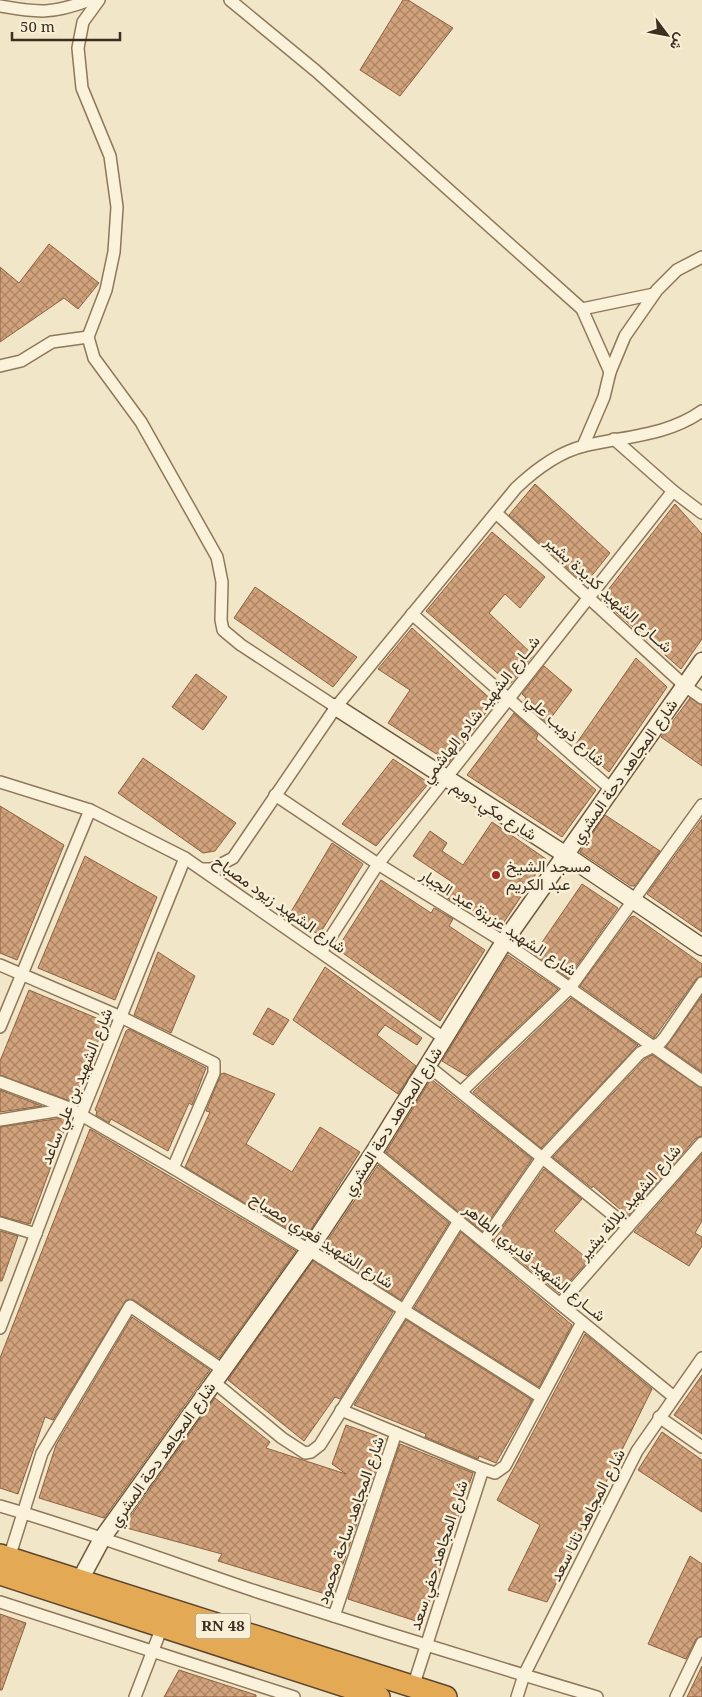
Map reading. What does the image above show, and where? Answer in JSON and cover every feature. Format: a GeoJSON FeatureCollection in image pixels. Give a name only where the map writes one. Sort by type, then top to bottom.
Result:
{"type":"FeatureCollection","features":[{"type":"Feature","properties":{"kind":"highway","name":"RN 48"},"geometry":{"type":"LineString","coordinates":[[3,1562],[80,1580],[378,1692]]}},
{"type":"Feature","properties":{"kind":"highway","name":"RN 48"},"geometry":{"type":"LineString","coordinates":[[3,1562],[162,1627],[378,1692],[413,1687],[446,1697]]}},
{"type":"Feature","properties":{"kind":"street"},"geometry":{"type":"LineString","coordinates":[[0,6],[38,12],[65,9],[90,0]]}},
{"type":"Feature","properties":{"kind":"street"},"geometry":{"type":"LineString","coordinates":[[99,0],[83,22],[78,48],[82,88],[110,156],[117,207],[114,252],[106,290],[88,337],[94,358],[141,422],[217,557],[222,582],[221,620],[223,630],[241,645],[336,706]]}},
{"type":"Feature","properties":{"kind":"street"},"geometry":{"type":"LineString","coordinates":[[230,0],[316,71],[582,308],[610,372]]}},
{"type":"Feature","properties":{"kind":"street"},"geometry":{"type":"LineString","coordinates":[[583,446],[604,396],[610,372],[625,336],[654,294],[677,270],[702,257]]}},
{"type":"Feature","properties":{"kind":"street"},"geometry":{"type":"LineString","coordinates":[[582,308],[654,294]]}},
{"type":"Feature","properties":{"kind":"street"},"geometry":{"type":"LineString","coordinates":[[0,366],[21,361],[52,342],[88,337]]}},
{"type":"Feature","properties":{"kind":"street"},"geometry":{"type":"LineString","coordinates":[[202,869],[212,869],[233,858],[336,706],[496,513],[532,473],[583,446],[655,433],[689,420],[702,412]]}},
{"type":"Feature","properties":{"kind":"street"},"geometry":{"type":"LineString","coordinates":[[614,439],[673,492],[702,513]]}},
{"type":"Feature","properties":{"kind":"street","name":"شــارع الشهيد شادو الهاشمي"},"geometry":{"type":"LineString","coordinates":[[321,952],[378,864],[673,492]]}},
{"type":"Feature","properties":{"kind":"street","name":"شــارع الشهيد كديدة بشير"},"geometry":{"type":"LineString","coordinates":[[496,513],[685,686],[702,698]]}},
{"type":"Feature","properties":{"kind":"street","name":"شارع ذويب علي"},"geometry":{"type":"LineString","coordinates":[[412,614],[507,700],[611,789]]}},
{"type":"Feature","properties":{"kind":"street","name":"شارع المجاهد دحة المشري"},"geometry":{"type":"LineString","coordinates":[[80,1580],[103,1537],[309,1250],[374,1152],[504,942],[702,661]]}},
{"type":"Feature","properties":{"kind":"street","name":"شارع مكي دويم"},"geometry":{"type":"LineString","coordinates":[[336,706],[566,855],[702,947]]}},
{"type":"Feature","properties":{"kind":"street","name":"شارع الشهيد زيود مصباح"},"geometry":{"type":"LineString","coordinates":[[0,782],[90,810],[185,858],[444,1038]]}},
{"type":"Feature","properties":{"kind":"street","name":"شارع الشهيد عزيزة عبد الجبار"},"geometry":{"type":"LineString","coordinates":[[275,795],[378,864],[504,942],[702,1081]]}},
{"type":"Feature","properties":{"kind":"street"},"geometry":{"type":"LineString","coordinates":[[461,1092],[570,988],[702,805]]}},
{"type":"Feature","properties":{"kind":"street"},"geometry":{"type":"LineString","coordinates":[[0,1027],[90,810]]}},
{"type":"Feature","properties":{"kind":"street","name":"شارع الشهيد بن علي ساعد"},"geometry":{"type":"LineString","coordinates":[[0,1328],[81,1115],[185,858]]}},
{"type":"Feature","properties":{"kind":"street"},"geometry":{"type":"LineString","coordinates":[[0,965],[121,1018],[214,1063],[214,1073],[173,1168]]}},
{"type":"Feature","properties":{"kind":"street"},"geometry":{"type":"LineString","coordinates":[[484,1241],[542,1158],[640,1053],[654,1047],[666,1037],[702,984]]}},
{"type":"Feature","properties":{"kind":"street"},"geometry":{"type":"LineString","coordinates":[[427,1065],[628,1227]]}},
{"type":"Feature","properties":{"kind":"street","name":"شارع الشهيد قعري مصباح"},"geometry":{"type":"LineString","coordinates":[[0,1082],[69,1108],[173,1168],[309,1250],[541,1397]]}},
{"type":"Feature","properties":{"kind":"street"},"geometry":{"type":"LineString","coordinates":[[0,1120],[69,1108]]}},
{"type":"Feature","properties":{"kind":"street","name":"شارع الشهيد بلالة بشير"},"geometry":{"type":"LineString","coordinates":[[560,1304],[702,1143]]}},
{"type":"Feature","properties":{"kind":"street","name":"شــارع الشهيد قديري الطاهر"},"geometry":{"type":"LineString","coordinates":[[374,1152],[674,1397]]}},
{"type":"Feature","properties":{"kind":"street"},"geometry":{"type":"LineString","coordinates":[[3,1562],[23,1513],[42,1453],[130,1306],[218,1376],[282,1438],[305,1453],[312,1452],[320,1444],[459,1221]]}},
{"type":"Feature","properties":{"kind":"street"},"geometry":{"type":"LineString","coordinates":[[0,1223],[36,1234]]}},
{"type":"Feature","properties":{"kind":"street","name":"شارع المجاهد حفي سعد"},"geometry":{"type":"LineString","coordinates":[[413,1687],[483,1469],[495,1473],[505,1466],[582,1322]]}},
{"type":"Feature","properties":{"kind":"street","name":"شارع المجاهد تاتا سعد"},"geometry":{"type":"LineString","coordinates":[[517,1697],[524,1675],[637,1451],[658,1417],[702,1358]]}},
{"type":"Feature","properties":{"kind":"street"},"geometry":{"type":"LineString","coordinates":[[341,1410],[483,1469]]}},
{"type":"Feature","properties":{"kind":"street"},"geometry":{"type":"LineString","coordinates":[[658,1417],[702,1447]]}},
{"type":"Feature","properties":{"kind":"street","name":"شارع المجاهد ساحة محمود"},"geometry":{"type":"LineString","coordinates":[[334,1616],[396,1433]]}},
{"type":"Feature","properties":{"kind":"street"},"geometry":{"type":"LineString","coordinates":[[0,1506],[103,1537],[200,1572],[425,1646],[597,1697]]}},
{"type":"Feature","properties":{"kind":"street"},"geometry":{"type":"LineString","coordinates":[[0,1602],[294,1697]]}},
{"type":"Feature","properties":{"kind":"street"},"geometry":{"type":"LineString","coordinates":[[135,1697],[162,1627]]}},
{"type":"Feature","properties":{"kind":"street"},"geometry":{"type":"LineString","coordinates":[[676,1697],[702,1643]]}},
{"type":"Feature","properties":{"kind":"building"},"geometry":{"type":"Polygon","coordinates":[[[403,0],[408,0],[453,28],[400,96],[360,70],[403,0]]]}},
{"type":"Feature","properties":{"kind":"building"},"geometry":{"type":"Polygon","coordinates":[[[49,244],[99,283],[78,309],[64,298],[0,342],[0,267],[19,283],[49,244]]]}},
{"type":"Feature","properties":{"kind":"building"},"geometry":{"type":"Polygon","coordinates":[[[535,484],[610,553],[585,584],[509,515],[535,484]]]}},
{"type":"Feature","properties":{"kind":"building"},"geometry":{"type":"Polygon","coordinates":[[[675,504],[702,534],[702,639],[681,669],[601,599],[675,504]]]}},
{"type":"Feature","properties":{"kind":"building"},"geometry":{"type":"Polygon","coordinates":[[[492,532],[545,577],[520,608],[505,594],[489,613],[533,655],[510,684],[426,611],[492,532]]]}},
{"type":"Feature","properties":{"kind":"building"},"geometry":{"type":"Polygon","coordinates":[[[255,587],[357,657],[333,687],[234,618],[255,587]]]}},
{"type":"Feature","properties":{"kind":"building"},"geometry":{"type":"Polygon","coordinates":[[[412,628],[494,702],[449,762],[388,723],[410,690],[378,669],[412,628]]]}},
{"type":"Feature","properties":{"kind":"building"},"geometry":{"type":"Polygon","coordinates":[[[636,658],[667,687],[609,772],[576,744],[636,658]]]}},
{"type":"Feature","properties":{"kind":"building"},"geometry":{"type":"Polygon","coordinates":[[[544,666],[572,690],[547,723],[523,702],[526,698],[522,694],[544,666]]]}},
{"type":"Feature","properties":{"kind":"building"},"geometry":{"type":"Polygon","coordinates":[[[196,674],[227,697],[203,730],[172,707],[196,674]]]}},
{"type":"Feature","properties":{"kind":"building"},"geometry":{"type":"Polygon","coordinates":[[[690,698],[702,705],[702,766],[661,737],[690,698]]]}},
{"type":"Feature","properties":{"kind":"building"},"geometry":{"type":"Polygon","coordinates":[[[514,713],[538,735],[536,739],[596,790],[562,837],[467,775],[514,713]]]}},
{"type":"Feature","properties":{"kind":"building"},"geometry":{"type":"Polygon","coordinates":[[[143,758],[236,823],[215,851],[203,853],[118,793],[143,758]]]}},
{"type":"Feature","properties":{"kind":"building"},"geometry":{"type":"Polygon","coordinates":[[[393,759],[429,783],[376,846],[342,824],[393,759]]]}},
{"type":"Feature","properties":{"kind":"building"},"geometry":{"type":"Polygon","coordinates":[[[0,806],[64,845],[17,960],[0,953],[0,806]]]}},
{"type":"Feature","properties":{"kind":"building"},"geometry":{"type":"Polygon","coordinates":[[[605,815],[660,851],[635,886],[631,886],[580,852],[605,815]]]}},
{"type":"Feature","properties":{"kind":"building"},"geometry":{"type":"Polygon","coordinates":[[[702,819],[702,932],[647,894],[702,819]]]}},
{"type":"Feature","properties":{"kind":"building","name":"مسجد الشيخ عبد الكريم"},"geometry":{"type":"Polygon","coordinates":[[[492,822],[546,859],[500,928],[463,904],[461,907],[443,895],[452,882],[413,856],[430,831],[447,843],[442,851],[463,865],[492,822]]]}},
{"type":"Feature","properties":{"kind":"building"},"geometry":{"type":"Polygon","coordinates":[[[332,843],[363,864],[319,935],[289,915],[332,843]]]}},
{"type":"Feature","properties":{"kind":"building"},"geometry":{"type":"Polygon","coordinates":[[[85,856],[157,897],[115,1000],[38,968],[85,856]]]}},
{"type":"Feature","properties":{"kind":"building"},"geometry":{"type":"Polygon","coordinates":[[[381,880],[431,913],[434,908],[453,919],[449,926],[485,950],[440,1021],[337,949],[381,880]]]}},
{"type":"Feature","properties":{"kind":"building"},"geometry":{"type":"Polygon","coordinates":[[[582,884],[618,908],[568,978],[534,954],[582,884]]]}},
{"type":"Feature","properties":{"kind":"building"},"geometry":{"type":"Polygon","coordinates":[[[634,916],[702,964],[702,976],[696,979],[654,1038],[580,986],[631,917],[634,916]]]}},
{"type":"Feature","properties":{"kind":"building"},"geometry":{"type":"Polygon","coordinates":[[[158,952],[195,976],[171,1033],[134,1015],[158,952]]]}},
{"type":"Feature","properties":{"kind":"building"},"geometry":{"type":"Polygon","coordinates":[[[508,955],[558,989],[467,1076],[442,1061],[508,955]]]}},
{"type":"Feature","properties":{"kind":"building"},"geometry":{"type":"Polygon","coordinates":[[[325,967],[422,1038],[417,1045],[385,1025],[377,1035],[416,1066],[398,1094],[293,1020],[325,967]]]}},
{"type":"Feature","properties":{"kind":"building"},"geometry":{"type":"Polygon","coordinates":[[[29,990],[106,1022],[73,1102],[0,1075],[0,1061],[29,990]]]}},
{"type":"Feature","properties":{"kind":"building"},"geometry":{"type":"Polygon","coordinates":[[[702,996],[702,1072],[666,1047],[702,996]]]}},
{"type":"Feature","properties":{"kind":"building"},"geometry":{"type":"Polygon","coordinates":[[[571,998],[638,1045],[541,1148],[473,1092],[571,998]]]}},
{"type":"Feature","properties":{"kind":"building"},"geometry":{"type":"Polygon","coordinates":[[[268,1008],[289,1020],[273,1045],[253,1034],[268,1008]]]}},
{"type":"Feature","properties":{"kind":"building"},"geometry":{"type":"Polygon","coordinates":[[[129,1029],[206,1068],[192,1105],[189,1103],[168,1151],[111,1119],[109,1123],[96,1115],[97,1111],[95,1110],[126,1031],[129,1029]]]}},
{"type":"Feature","properties":{"kind":"building"},"geometry":{"type":"Polygon","coordinates":[[[652,1055],[702,1088],[702,1136],[696,1138],[628,1216],[593,1186],[592,1188],[553,1157],[645,1059],[652,1055]]]}},
{"type":"Feature","properties":{"kind":"building"},"geometry":{"type":"Polygon","coordinates":[[[224,1073],[275,1094],[246,1144],[292,1172],[320,1127],[360,1152],[305,1239],[185,1167],[210,1112],[206,1111],[221,1074],[224,1073]]]}},
{"type":"Feature","properties":{"kind":"building"},"geometry":{"type":"Polygon","coordinates":[[[431,1079],[532,1159],[482,1231],[386,1152],[431,1079]]]}},
{"type":"Feature","properties":{"kind":"building"},"geometry":{"type":"Polygon","coordinates":[[[0,1090],[42,1106],[0,1112],[0,1090]]]}},
{"type":"Feature","properties":{"kind":"building"},"geometry":{"type":"Polygon","coordinates":[[[69,1117],[30,1224],[0,1216],[0,1127],[69,1117]]]}},
{"type":"Feature","properties":{"kind":"building"},"geometry":{"type":"Polygon","coordinates":[[[90,1129],[296,1251],[219,1358],[134,1300],[126,1300],[53,1420],[45,1417],[18,1494],[0,1488],[0,1358],[90,1129]]]}},
{"type":"Feature","properties":{"kind":"building"},"geometry":{"type":"Polygon","coordinates":[[[702,1154],[702,1221],[695,1233],[702,1237],[702,1246],[689,1266],[634,1232],[702,1154]]]}},
{"type":"Feature","properties":{"kind":"building"},"geometry":{"type":"Polygon","coordinates":[[[378,1165],[449,1223],[401,1300],[322,1249],[378,1165]]]}},
{"type":"Feature","properties":{"kind":"building"},"geometry":{"type":"Polygon","coordinates":[[[544,1169],[582,1199],[554,1231],[589,1260],[559,1293],[494,1240],[544,1169]]]}},
{"type":"Feature","properties":{"kind":"building"},"geometry":{"type":"Polygon","coordinates":[[[0,1231],[18,1236],[2,1281],[0,1281],[0,1231]]]}},
{"type":"Feature","properties":{"kind":"building"},"geometry":{"type":"Polygon","coordinates":[[[461,1232],[572,1325],[539,1387],[414,1308],[461,1232]]]}},
{"type":"Feature","properties":{"kind":"building"},"geometry":{"type":"Polygon","coordinates":[[[313,1261],[393,1312],[340,1399],[335,1397],[304,1441],[228,1380],[313,1261]]]}},
{"type":"Feature","properties":{"kind":"building"},"geometry":{"type":"Polygon","coordinates":[[[132,1317],[210,1370],[104,1518],[39,1498],[56,1445],[132,1317]]]}},
{"type":"Feature","properties":{"kind":"building"},"geometry":{"type":"Polygon","coordinates":[[[406,1320],[532,1400],[496,1463],[479,1456],[478,1459],[425,1437],[426,1434],[354,1405],[406,1320]]]}},
{"type":"Feature","properties":{"kind":"building"},"geometry":{"type":"Polygon","coordinates":[[[585,1334],[652,1389],[547,1602],[508,1590],[540,1525],[497,1500],[585,1334]]]}},
{"type":"Feature","properties":{"kind":"building"},"geometry":{"type":"Polygon","coordinates":[[[702,1375],[702,1434],[674,1415],[702,1375]]]}},
{"type":"Feature","properties":{"kind":"building"},"geometry":{"type":"Polygon","coordinates":[[[215,1398],[270,1442],[266,1448],[346,1474],[332,1464],[346,1425],[386,1439],[332,1596],[218,1561],[222,1554],[123,1527],[215,1398]]]}},
{"type":"Feature","properties":{"kind":"building"},"geometry":{"type":"Polygon","coordinates":[[[662,1432],[702,1460],[702,1512],[638,1470],[662,1432]]]}},
{"type":"Feature","properties":{"kind":"building"},"geometry":{"type":"Polygon","coordinates":[[[400,1444],[473,1473],[422,1623],[348,1599],[400,1444]]]}},
{"type":"Feature","properties":{"kind":"building"},"geometry":{"type":"Polygon","coordinates":[[[690,1556],[702,1564],[702,1636],[696,1639],[686,1659],[648,1644],[690,1556]]]}},
{"type":"Feature","properties":{"kind":"building"},"geometry":{"type":"Polygon","coordinates":[[[0,1614],[26,1623],[2,1690],[0,1690],[0,1614]]]}},
{"type":"Feature","properties":{"kind":"building"},"geometry":{"type":"Polygon","coordinates":[[[702,1666],[702,1697],[687,1697],[702,1666]]]}},
{"type":"Feature","properties":{"kind":"building"},"geometry":{"type":"Polygon","coordinates":[[[179,1670],[256,1695],[256,1697],[164,1697],[179,1670]]]}},
{"type":"Feature","properties":{"kind":"place","name":"مسجد الشيخ عبد الكريم"},"geometry":{"type":"Point","coordinates":[496,875]}}]}
